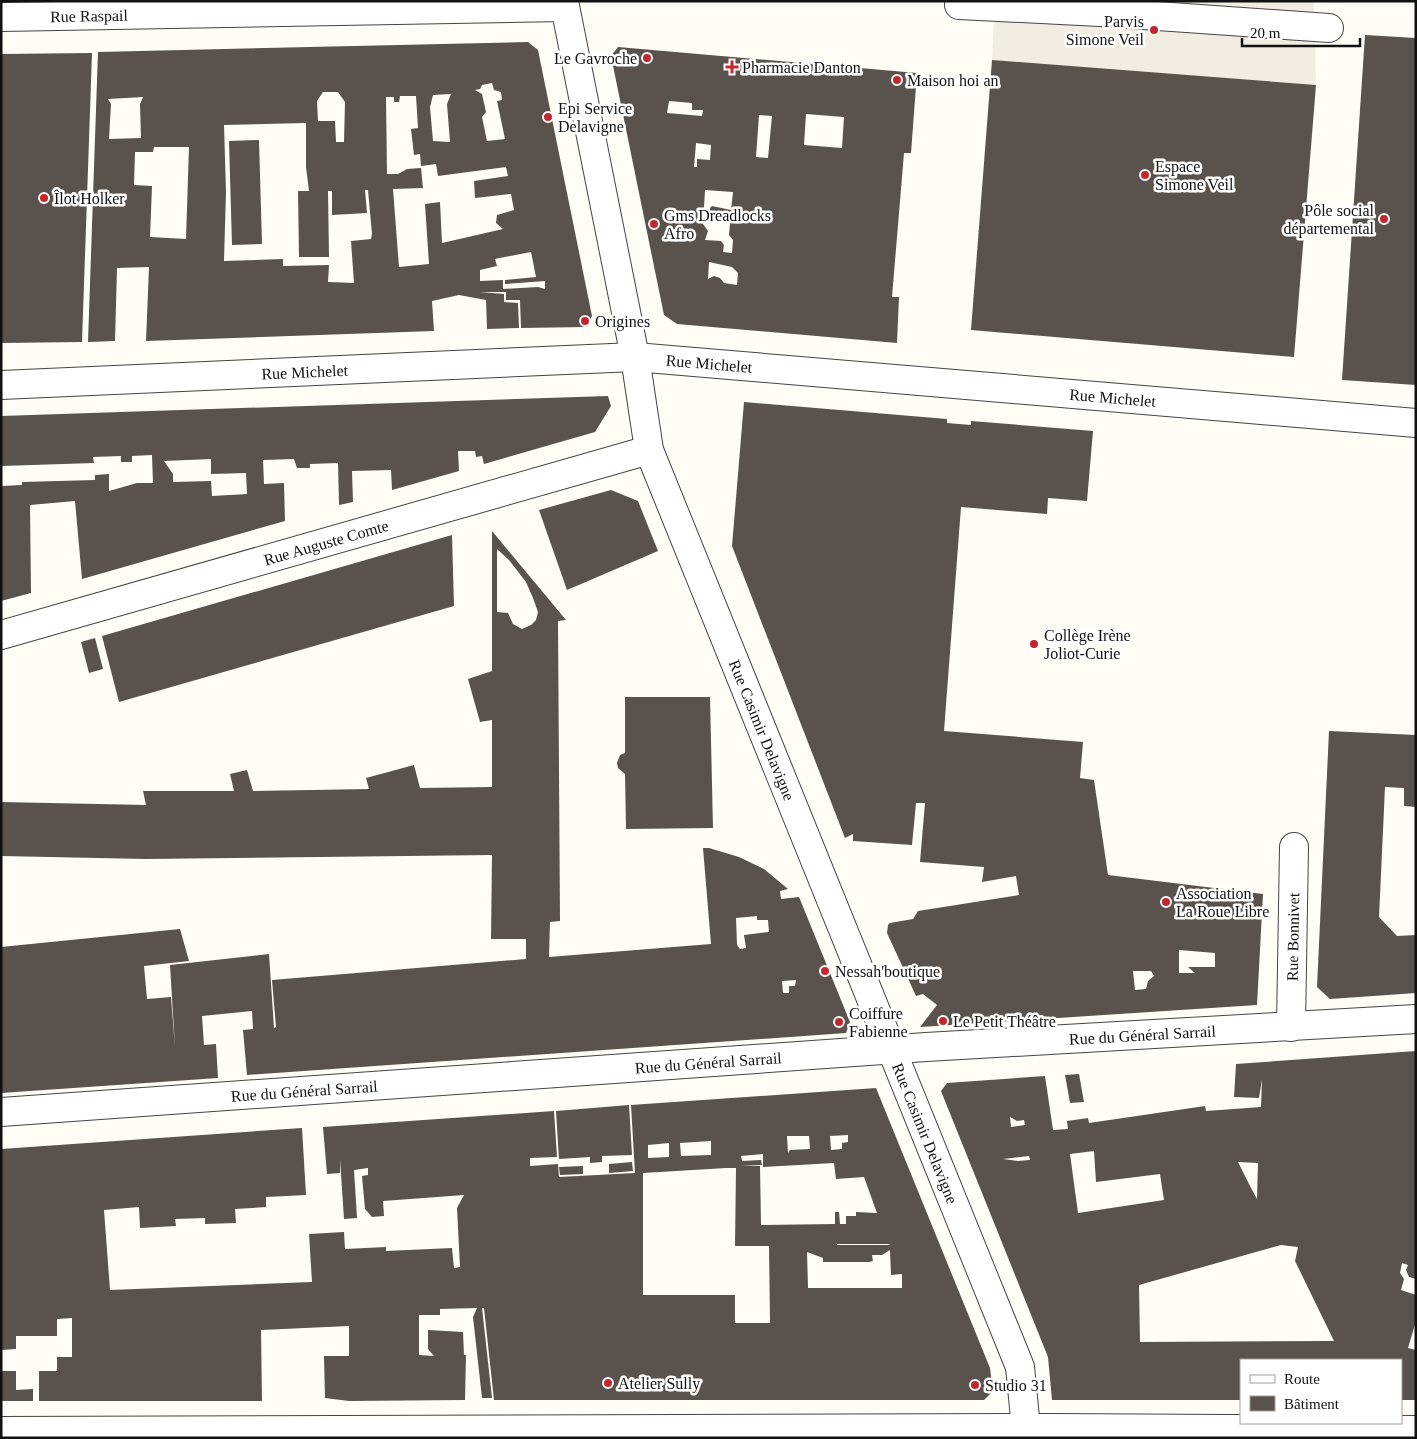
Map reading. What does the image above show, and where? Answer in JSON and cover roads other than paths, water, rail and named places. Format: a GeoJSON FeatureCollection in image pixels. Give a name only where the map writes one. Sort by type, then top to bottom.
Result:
{"type":"FeatureCollection","features":[{"type":"Feature","properties":{"kind":"street","name":"Rue Raspail"},"geometry":{"type":"LineString","coordinates":[[1,17],[564,4]]}},
{"type":"Feature","properties":{"kind":"street","name":"Rue Casimir Delavigne"},"geometry":{"type":"LineString","coordinates":[[564,4],[635,357],[649,450],[1020,1367],[1026,1433]]}},
{"type":"Feature","properties":{"kind":"street"},"geometry":{"type":"LineString","coordinates":[[959,5],[1100,12],[1329,28]]}},
{"type":"Feature","properties":{"kind":"street","name":"Rue Michelet"},"geometry":{"type":"LineString","coordinates":[[1,385],[635,357],[1416,424]]}},
{"type":"Feature","properties":{"kind":"street","name":"Rue Auguste Comte"},"geometry":{"type":"LineString","coordinates":[[1,635],[649,450]]}},
{"type":"Feature","properties":{"kind":"street","name":"Rue Bonnivet"},"geometry":{"type":"LineString","coordinates":[[1291,1027],[1294,847]]}},
{"type":"Feature","properties":{"kind":"street","name":"Rue du Général Sarrail"},"geometry":{"type":"LineString","coordinates":[[1,1112],[892,1050],[1416,1019]]}},
{"type":"Feature","properties":{"kind":"street"},"geometry":{"type":"LineString","coordinates":[[1,1431],[1026,1433],[1416,1430]]}},
{"type":"Feature","properties":{"kind":"place","name":"Parvis Simone Veil"},"geometry":{"type":"Point","coordinates":[1154,30]}},
{"type":"Feature","properties":{"kind":"place","name":"Le Gavroche"},"geometry":{"type":"Point","coordinates":[647,58]}},
{"type":"Feature","properties":{"kind":"place","name":"Pharmacie Danton"},"geometry":{"type":"Point","coordinates":[732,67]}},
{"type":"Feature","properties":{"kind":"place","name":"Maison hoi an"},"geometry":{"type":"Point","coordinates":[897,80]}},
{"type":"Feature","properties":{"kind":"place","name":"Epi Service Delavigne"},"geometry":{"type":"Point","coordinates":[548,117]}},
{"type":"Feature","properties":{"kind":"place","name":"Espace Simone Veil"},"geometry":{"type":"Point","coordinates":[1145,175]}},
{"type":"Feature","properties":{"kind":"place","name":"Îlot Holker"},"geometry":{"type":"Point","coordinates":[44,198]}},
{"type":"Feature","properties":{"kind":"place","name":"Pôle social départemental"},"geometry":{"type":"Point","coordinates":[1384,219]}},
{"type":"Feature","properties":{"kind":"place","name":"Gms Dreadlocks Afro"},"geometry":{"type":"Point","coordinates":[654,224]}},
{"type":"Feature","properties":{"kind":"place","name":"Origines"},"geometry":{"type":"Point","coordinates":[585,321]}},
{"type":"Feature","properties":{"kind":"place","name":"Collège Irène Joliot-Curie"},"geometry":{"type":"Point","coordinates":[1034,644]}},
{"type":"Feature","properties":{"kind":"place","name":"Association La Roue Libre"},"geometry":{"type":"Point","coordinates":[1166,902]}},
{"type":"Feature","properties":{"kind":"place","name":"Nessah'boutique"},"geometry":{"type":"Point","coordinates":[825,971]}},
{"type":"Feature","properties":{"kind":"place","name":"Le Petit Théâtre"},"geometry":{"type":"Point","coordinates":[943,1021]}},
{"type":"Feature","properties":{"kind":"place","name":"Coiffure Fabienne"},"geometry":{"type":"Point","coordinates":[839,1022]}},
{"type":"Feature","properties":{"kind":"place","name":"Atelier Sully"},"geometry":{"type":"Point","coordinates":[608,1383]}},
{"type":"Feature","properties":{"kind":"place","name":"Studio 31"},"geometry":{"type":"Point","coordinates":[975,1385]}}]}
